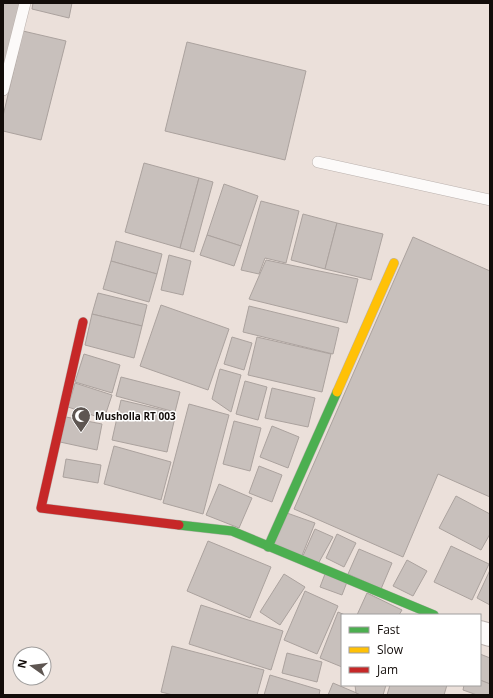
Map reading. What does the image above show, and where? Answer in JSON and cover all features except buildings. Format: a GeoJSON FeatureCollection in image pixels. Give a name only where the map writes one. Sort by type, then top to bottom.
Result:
{"type":"FeatureCollection","features":[{"type":"Feature","properties":{"kind":"street"},"geometry":{"type":"LineString","coordinates":[[268,547],[394,263]]}},
{"type":"Feature","properties":{"kind":"street"},"geometry":{"type":"LineString","coordinates":[[83,322],[42,508],[232,531],[432,614]]}},
{"type":"Feature","properties":{"kind":"lane"},"geometry":{"type":"LineString","coordinates":[[3,90],[25,3]]}},
{"type":"Feature","properties":{"kind":"lane"},"geometry":{"type":"LineString","coordinates":[[318,162],[490,200]]}},
{"type":"Feature","properties":{"kind":"traffic: fast"},"geometry":{"type":"LineString","coordinates":[[268,547],[337,392]]}},
{"type":"Feature","properties":{"kind":"traffic: fast"},"geometry":{"type":"LineString","coordinates":[[179,525],[232,531],[432,614]]}},
{"type":"Feature","properties":{"kind":"traffic: slow"},"geometry":{"type":"LineString","coordinates":[[337,392],[394,263]]}},
{"type":"Feature","properties":{"kind":"traffic: jam"},"geometry":{"type":"LineString","coordinates":[[83,322],[41,508],[179,525]]}},
{"type":"Feature","properties":{"kind":"place","name":"Musholla RT 003"},"geometry":{"type":"Point","coordinates":[81,433]}}]}
